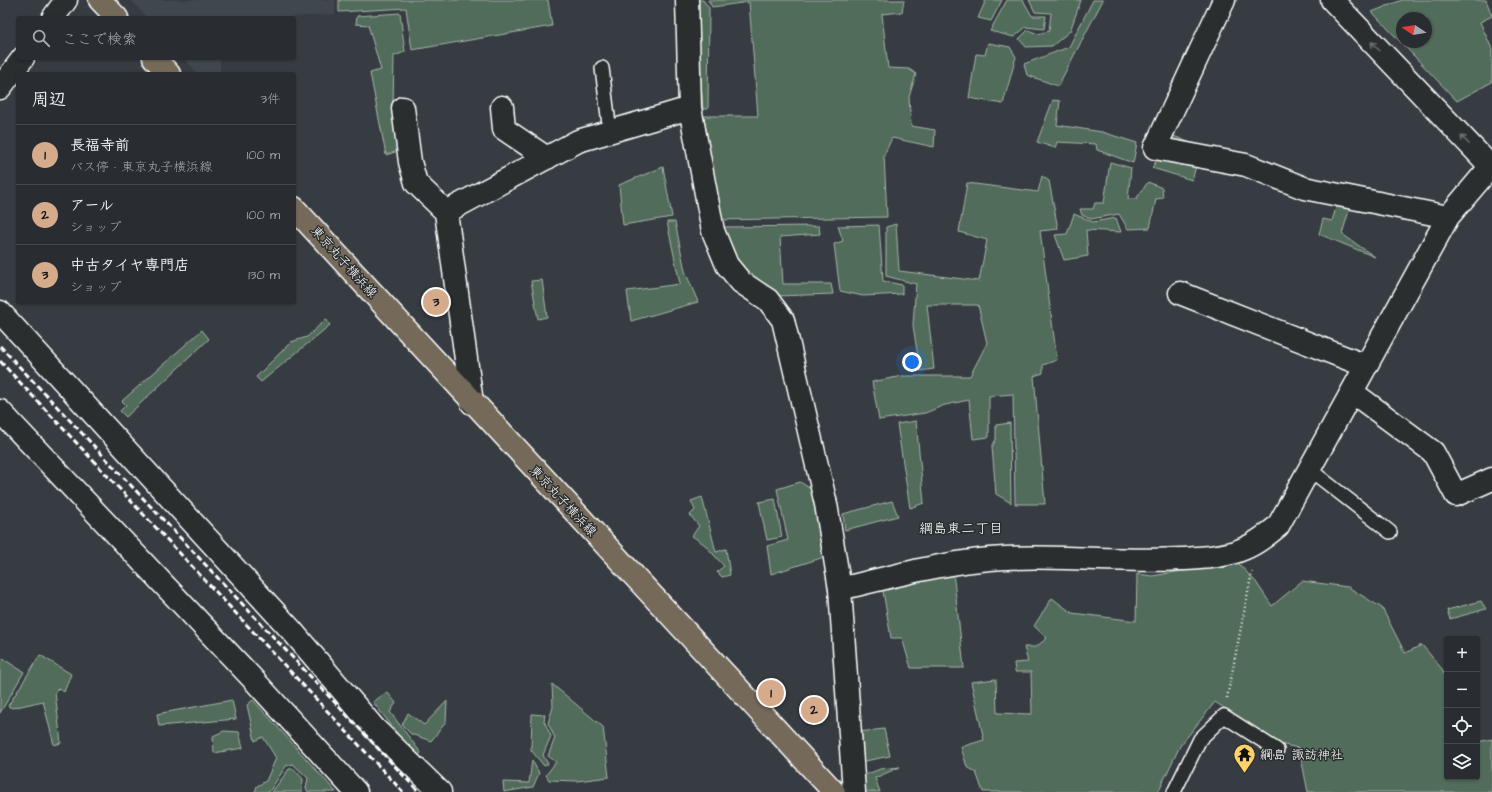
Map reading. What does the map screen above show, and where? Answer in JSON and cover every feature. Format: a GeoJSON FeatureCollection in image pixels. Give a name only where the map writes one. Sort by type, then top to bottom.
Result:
{"type":"FeatureCollection","features":[{"type":"Feature","properties":{"kind":"main road"},"geometry":{"type":"LineString","coordinates":[[100,0],[115,16]]}},
{"type":"Feature","properties":{"kind":"main road"},"geometry":{"type":"LineString","coordinates":[[156,60],[167,72]]}},
{"type":"Feature","properties":{"kind":"main road","name":"東京丸子横浜線"},"geometry":{"type":"LineString","coordinates":[[296,210],[472,403],[834,792]]}},
{"type":"Feature","properties":{"kind":"street"},"geometry":{"type":"LineString","coordinates":[[54,16],[66,0]]}},
{"type":"Feature","properties":{"kind":"street"},"geometry":{"type":"LineString","coordinates":[[688,0],[690,108],[713,231],[727,265],[740,282],[768,300],[783,320],[826,504],[840,589],[854,792]]}},
{"type":"Feature","properties":{"kind":"street"},"geometry":{"type":"LineString","coordinates":[[840,589],[920,570],[979,560],[1026,557],[1159,560],[1201,558],[1242,550],[1258,541],[1278,526],[1448,217],[1491,167],[1332,0]]}},
{"type":"Feature","properties":{"kind":"street"},"geometry":{"type":"LineString","coordinates":[[1217,3],[1155,148],[1246,165],[1304,188],[1448,217]]}},
{"type":"Feature","properties":{"kind":"street"},"geometry":{"type":"LineString","coordinates":[[0,88],[21,60]]}},
{"type":"Feature","properties":{"kind":"street"},"geometry":{"type":"LineString","coordinates":[[502,107],[504,129],[547,158]]}},
{"type":"Feature","properties":{"kind":"street"},"geometry":{"type":"LineString","coordinates":[[404,108],[410,162],[416,183],[446,212],[472,403]]}},
{"type":"Feature","properties":{"kind":"street"},"geometry":{"type":"LineString","coordinates":[[446,212],[578,141],[690,108]]}},
{"type":"Feature","properties":{"kind":"street"},"geometry":{"type":"LineString","coordinates":[[1180,293],[1366,366]]}},
{"type":"Feature","properties":{"kind":"street"},"geometry":{"type":"LineString","coordinates":[[0,312],[293,632],[375,729],[440,792]]}},
{"type":"Feature","properties":{"kind":"street"},"geometry":{"type":"LineString","coordinates":[[1352,392],[1433,452],[1456,495],[1492,479]]}},
{"type":"Feature","properties":{"kind":"street"},"geometry":{"type":"LineString","coordinates":[[0,411],[246,672],[356,792]]}},
{"type":"Feature","properties":{"kind":"lane"},"geometry":{"type":"LineString","coordinates":[[602,68],[610,132]]}},
{"type":"Feature","properties":{"kind":"lane"},"geometry":{"type":"LineString","coordinates":[[1310,469],[1390,532]]}},
{"type":"Feature","properties":{"kind":"lane"},"geometry":{"type":"LineString","coordinates":[[1174,792],[1200,739],[1224,716],[1277,750]]}},
{"type":"Feature","properties":{"kind":"path"},"geometry":{"type":"LineString","coordinates":[[1224,716],[1258,541]]}},
{"type":"Feature","properties":{"kind":"shaded area"},"geometry":{"type":"Polygon","coordinates":[[[131,0],[335,0],[335,14],[296,17],[145,16],[131,0]]]}},
{"type":"Feature","properties":{"kind":"shaded area"},"geometry":{"type":"Polygon","coordinates":[[[185,60],[220,60],[220,72],[196,72],[185,60]]]}},
{"type":"Feature","properties":{"kind":"green space"},"geometry":{"type":"Polygon","coordinates":[[[339,0],[548,0],[552,26],[412,50],[406,8],[339,12],[339,0]]]}},
{"type":"Feature","properties":{"kind":"green space"},"geometry":{"type":"Polygon","coordinates":[[[695,0],[703,0],[709,8],[708,109],[703,109],[695,0]]]}},
{"type":"Feature","properties":{"kind":"green space"},"geometry":{"type":"Polygon","coordinates":[[[708,0],[904,0],[902,12],[882,14],[888,68],[909,69],[916,74],[909,97],[911,126],[935,130],[934,147],[892,138],[884,155],[887,217],[718,220],[704,116],[758,116],[749,2],[712,7],[708,0]]]}},
{"type":"Feature","properties":{"kind":"green space"},"geometry":{"type":"Polygon","coordinates":[[[986,0],[1002,0],[991,21],[978,18],[986,0]]]}},
{"type":"Feature","properties":{"kind":"green space"},"geometry":{"type":"Polygon","coordinates":[[[1007,0],[1023,0],[1032,16],[1046,16],[1044,29],[1026,27],[1014,37],[990,31],[1007,0]]]}},
{"type":"Feature","properties":{"kind":"green space"},"geometry":{"type":"Polygon","coordinates":[[[1029,0],[1081,0],[1070,31],[1052,46],[1026,47],[1019,39],[1028,30],[1038,34],[1049,31],[1051,13],[1035,12],[1029,0]]]}},
{"type":"Feature","properties":{"kind":"green space"},"geometry":{"type":"Polygon","coordinates":[[[1093,0],[1103,0],[1058,86],[1027,75],[1024,64],[1069,47],[1093,0]]]}},
{"type":"Feature","properties":{"kind":"green space"},"geometry":{"type":"Polygon","coordinates":[[[1402,0],[1486,0],[1492,16],[1480,22],[1492,49],[1492,82],[1457,101],[1406,48],[1432,48],[1432,12],[1396,12],[1396,37],[1372,12],[1402,0]]]}},
{"type":"Feature","properties":{"kind":"green space"},"geometry":{"type":"Polygon","coordinates":[[[400,13],[405,52],[394,56],[393,106],[398,151],[386,155],[370,73],[381,70],[368,25],[356,24],[357,16],[400,13]]]}},
{"type":"Feature","properties":{"kind":"green space"},"geometry":{"type":"Polygon","coordinates":[[[988,43],[1010,47],[1016,57],[1003,104],[969,98],[976,54],[985,55],[988,43]]]}},
{"type":"Feature","properties":{"kind":"green space"},"geometry":{"type":"Polygon","coordinates":[[[1053,100],[1060,101],[1057,125],[1102,132],[1137,143],[1133,163],[1097,150],[1096,144],[1057,142],[1055,148],[1037,142],[1053,100]]]}},
{"type":"Feature","properties":{"kind":"green space"},"geometry":{"type":"Polygon","coordinates":[[[1171,135],[1201,147],[1221,149],[1222,156],[1200,153],[1192,180],[1152,168],[1171,135]]]}},
{"type":"Feature","properties":{"kind":"green space"},"geometry":{"type":"Polygon","coordinates":[[[1110,162],[1131,168],[1128,199],[1136,199],[1148,182],[1162,188],[1163,198],[1156,199],[1150,228],[1128,229],[1119,214],[1091,219],[1082,215],[1080,209],[1093,209],[1095,203],[1104,203],[1110,162]]]}},
{"type":"Feature","properties":{"kind":"green space"},"geometry":{"type":"Polygon","coordinates":[[[663,167],[672,217],[623,225],[619,185],[663,167]]]}},
{"type":"Feature","properties":{"kind":"green space"},"geometry":{"type":"Polygon","coordinates":[[[1042,176],[1049,181],[1058,229],[1040,231],[1057,360],[1043,365],[1043,373],[1034,376],[1045,504],[1015,504],[1013,394],[989,396],[989,437],[973,439],[969,400],[945,405],[925,413],[879,420],[872,382],[902,376],[970,376],[987,343],[978,305],[927,305],[934,369],[920,371],[913,325],[916,284],[886,276],[886,227],[896,224],[899,271],[979,281],[987,240],[959,232],[967,183],[1038,192],[1042,176]]]}},
{"type":"Feature","properties":{"kind":"green space"},"geometry":{"type":"Polygon","coordinates":[[[1338,201],[1351,204],[1342,234],[1375,257],[1319,234],[1323,219],[1332,221],[1338,201]]]}},
{"type":"Feature","properties":{"kind":"green space"},"geometry":{"type":"Polygon","coordinates":[[[1074,214],[1093,222],[1116,218],[1121,232],[1086,230],[1088,256],[1064,260],[1055,235],[1067,234],[1074,214]]]}},
{"type":"Feature","properties":{"kind":"green space"},"geometry":{"type":"Polygon","coordinates":[[[667,222],[675,222],[685,271],[698,302],[631,321],[627,291],[680,284],[667,222]]]}},
{"type":"Feature","properties":{"kind":"green space"},"geometry":{"type":"Polygon","coordinates":[[[879,225],[883,281],[902,285],[902,294],[863,296],[840,291],[834,244],[843,241],[838,226],[879,225]]]}},
{"type":"Feature","properties":{"kind":"green space"},"geometry":{"type":"Polygon","coordinates":[[[819,226],[820,234],[780,237],[783,284],[831,284],[833,294],[777,296],[733,262],[724,227],[819,226]]]}},
{"type":"Feature","properties":{"kind":"green space"},"geometry":{"type":"Polygon","coordinates":[[[542,280],[547,317],[538,319],[531,281],[542,280]]]}},
{"type":"Feature","properties":{"kind":"green space"},"geometry":{"type":"Polygon","coordinates":[[[326,319],[330,325],[261,382],[256,377],[291,342],[307,337],[326,319]]]}},
{"type":"Feature","properties":{"kind":"green space"},"geometry":{"type":"Polygon","coordinates":[[[202,330],[209,339],[126,417],[120,411],[126,405],[122,401],[202,330]]]}},
{"type":"Feature","properties":{"kind":"green space"},"geometry":{"type":"Polygon","coordinates":[[[916,421],[924,503],[910,508],[897,424],[916,421]]]}},
{"type":"Feature","properties":{"kind":"green space"},"geometry":{"type":"Polygon","coordinates":[[[1010,423],[1011,503],[996,494],[992,447],[996,439],[996,425],[1010,423]]]}},
{"type":"Feature","properties":{"kind":"green space"},"geometry":{"type":"Polygon","coordinates":[[[800,482],[811,489],[824,557],[771,574],[767,546],[788,540],[777,489],[800,482]]]}},
{"type":"Feature","properties":{"kind":"green space"},"geometry":{"type":"Polygon","coordinates":[[[702,497],[716,552],[726,549],[730,575],[722,577],[717,572],[724,566],[704,544],[692,536],[699,526],[690,515],[695,510],[691,501],[702,497]]]}},
{"type":"Feature","properties":{"kind":"green space"},"geometry":{"type":"Polygon","coordinates":[[[775,499],[782,537],[767,540],[759,502],[775,499]]]}},
{"type":"Feature","properties":{"kind":"green space"},"geometry":{"type":"Polygon","coordinates":[[[892,501],[898,516],[845,530],[843,514],[892,501]]]}},
{"type":"Feature","properties":{"kind":"green space"},"geometry":{"type":"Polygon","coordinates":[[[1237,562],[1256,582],[1272,606],[1302,581],[1348,587],[1382,608],[1405,653],[1422,645],[1442,669],[1444,674],[1444,780],[1480,780],[1480,741],[1492,739],[1492,792],[1308,792],[1299,748],[1279,744],[1215,702],[1180,746],[1158,792],[983,792],[976,772],[967,767],[961,747],[984,740],[971,682],[996,679],[997,713],[1032,714],[1031,672],[1015,672],[1014,663],[1028,662],[1024,647],[1036,647],[1047,638],[1034,626],[1052,598],[1072,613],[1136,621],[1137,574],[1152,576],[1237,562]]]}},
{"type":"Feature","properties":{"kind":"green space"},"geometry":{"type":"Polygon","coordinates":[[[953,572],[964,668],[911,668],[902,638],[891,638],[882,585],[953,572]]]}},
{"type":"Feature","properties":{"kind":"green space"},"geometry":{"type":"Polygon","coordinates":[[[1481,601],[1486,609],[1450,619],[1447,610],[1481,601]]]}},
{"type":"Feature","properties":{"kind":"green space"},"geometry":{"type":"Polygon","coordinates":[[[40,655],[71,674],[64,692],[59,688],[55,692],[61,743],[54,745],[43,701],[12,708],[8,706],[40,655]]]}},
{"type":"Feature","properties":{"kind":"green space"},"geometry":{"type":"Polygon","coordinates":[[[0,657],[24,672],[0,713],[0,657]]]}},
{"type":"Feature","properties":{"kind":"green space"},"geometry":{"type":"Polygon","coordinates":[[[552,684],[603,727],[609,777],[577,781],[549,780],[546,775],[556,762],[548,756],[555,738],[548,723],[553,707],[552,684]]]}},
{"type":"Feature","properties":{"kind":"green space"},"geometry":{"type":"Polygon","coordinates":[[[387,692],[396,703],[390,712],[421,753],[416,757],[373,702],[387,692]]]}},
{"type":"Feature","properties":{"kind":"green space"},"geometry":{"type":"Polygon","coordinates":[[[232,700],[236,719],[159,726],[157,714],[232,700]]]}},
{"type":"Feature","properties":{"kind":"green space"},"geometry":{"type":"Polygon","coordinates":[[[253,700],[336,792],[308,792],[306,788],[308,778],[293,764],[286,766],[269,792],[255,792],[257,786],[266,781],[276,758],[263,737],[255,741],[247,705],[253,700]]]}},
{"type":"Feature","properties":{"kind":"green space"},"geometry":{"type":"Polygon","coordinates":[[[447,701],[446,722],[431,741],[411,734],[402,725],[408,713],[424,725],[447,701]]]}},
{"type":"Feature","properties":{"kind":"green space"},"geometry":{"type":"Polygon","coordinates":[[[532,714],[545,715],[544,721],[551,736],[543,755],[548,764],[544,766],[531,750],[532,714]]]}},
{"type":"Feature","properties":{"kind":"green space"},"geometry":{"type":"Polygon","coordinates":[[[884,729],[890,756],[860,762],[859,732],[884,729]]]}},
{"type":"Feature","properties":{"kind":"green space"},"geometry":{"type":"Polygon","coordinates":[[[224,731],[239,732],[243,748],[214,753],[213,736],[224,731]]]}},
{"type":"Feature","properties":{"kind":"green space"},"geometry":{"type":"Polygon","coordinates":[[[532,760],[539,773],[533,787],[504,792],[503,782],[529,783],[532,760]]]}},
{"type":"Feature","properties":{"kind":"green space"},"geometry":{"type":"Polygon","coordinates":[[[900,767],[875,778],[880,792],[865,792],[860,777],[880,769],[900,767]]]}},
{"type":"Feature","properties":{"kind":"green space"},"geometry":{"type":"Polygon","coordinates":[[[289,769],[294,769],[303,779],[302,792],[272,792],[289,769]]]}},
{"type":"Feature","properties":{"kind":"railway"},"geometry":{"type":"LineString","coordinates":[[0,346],[419,792]]}},
{"type":"Feature","properties":{"kind":"railway"},"geometry":{"type":"LineString","coordinates":[[0,361],[403,792]]}},
{"type":"Feature","properties":{"kind":"place","name":"中古タイヤ専門店"},"geometry":{"type":"Point","coordinates":[436,302]}},
{"type":"Feature","properties":{"kind":"place","name":"長福寺前"},"geometry":{"type":"Point","coordinates":[771,693]}},
{"type":"Feature","properties":{"kind":"place","name":"アール"},"geometry":{"type":"Point","coordinates":[814,710]}},
{"type":"Feature","properties":{"kind":"place","name":"綱島 諏訪神社"},"geometry":{"type":"Point","coordinates":[1245,774]}},
{"type":"Feature","properties":{"kind":"district","name":"綱島東二丁目"},"geometry":{"type":"Point","coordinates":[961,529]}}]}
